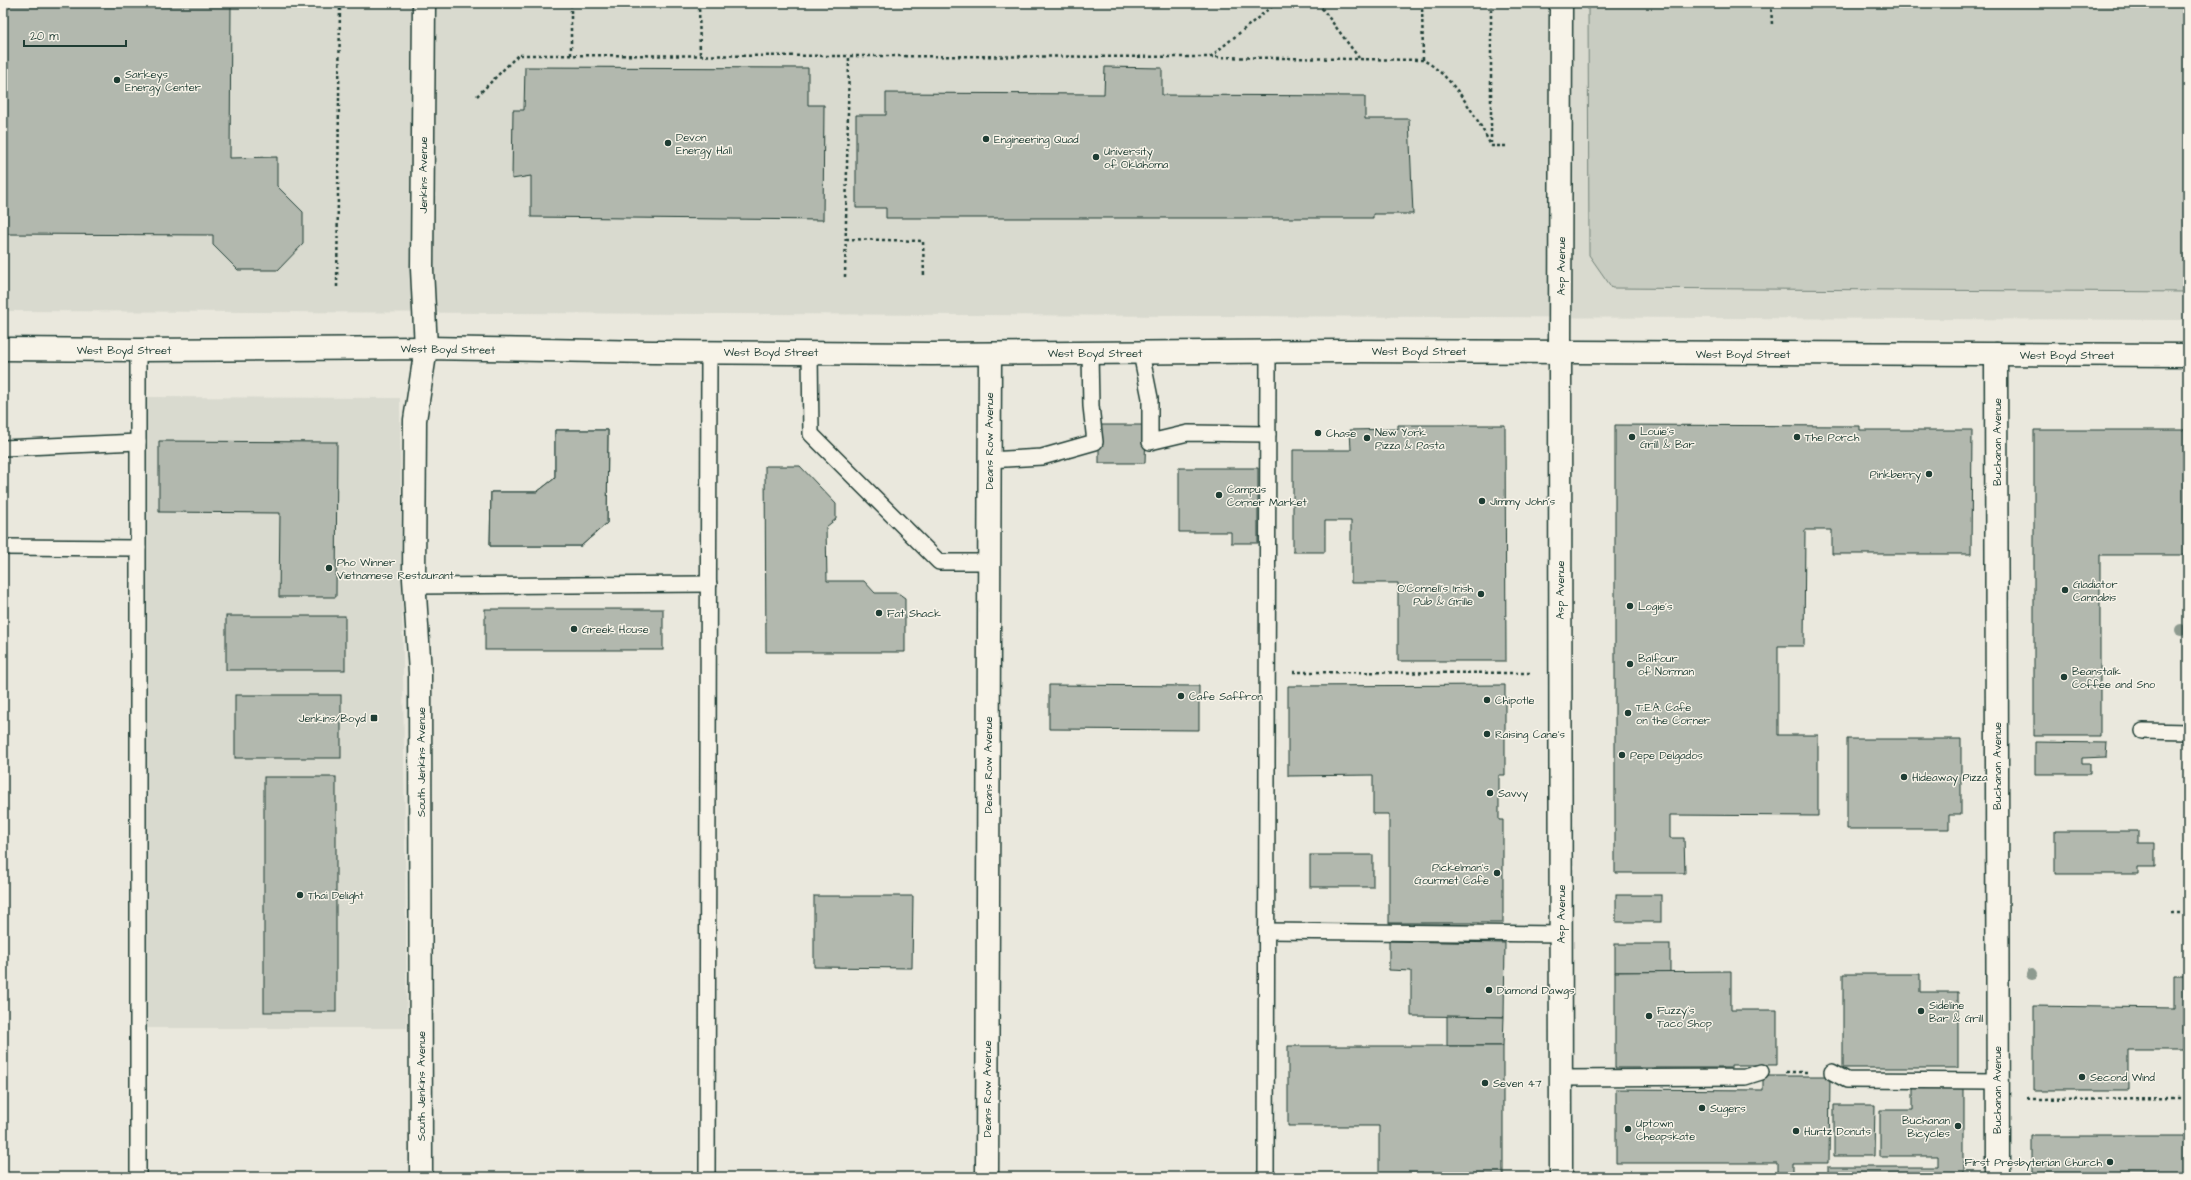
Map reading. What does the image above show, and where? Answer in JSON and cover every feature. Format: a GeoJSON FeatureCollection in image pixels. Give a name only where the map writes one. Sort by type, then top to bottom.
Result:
{"type":"FeatureCollection","features":[{"type":"Feature","properties":{"kind":"street","name":"Jenkins Avenue"},"geometry":{"type":"LineString","coordinates":[[424,3],[422,269],[426,348]]}},
{"type":"Feature","properties":{"kind":"street","name":"Asp Avenue"},"geometry":{"type":"LineString","coordinates":[[1561,3],[1561,1177]]}},
{"type":"Feature","properties":{"kind":"street","name":"West Boyd Street"},"geometry":{"type":"LineString","coordinates":[[3,349],[138,350],[426,348],[990,354],[1268,351],[2188,355]]}},
{"type":"Feature","properties":{"kind":"street","name":"South Jenkins Avenue"},"geometry":{"type":"LineString","coordinates":[[421,1177],[420,673],[415,586],[415,420],[426,348]]}},
{"type":"Feature","properties":{"kind":"street","name":"Deans Row Avenue"},"geometry":{"type":"LineString","coordinates":[[987,1177],[988,562],[990,354]]}},
{"type":"Feature","properties":{"kind":"street","name":"Buchanan Avenue"},"geometry":{"type":"LineString","coordinates":[[1996,354],[1998,1177]]}},
{"type":"Feature","properties":{"kind":"lane"},"geometry":{"type":"LineString","coordinates":[[138,350],[138,1177]]}},
{"type":"Feature","properties":{"kind":"lane"},"geometry":{"type":"LineString","coordinates":[[1266,1177],[1268,351]]}},
{"type":"Feature","properties":{"kind":"lane"},"geometry":{"type":"LineString","coordinates":[[706,1177],[709,352]]}},
{"type":"Feature","properties":{"kind":"lane"},"geometry":{"type":"LineString","coordinates":[[810,353],[811,434],[939,562],[988,562]]}},
{"type":"Feature","properties":{"kind":"lane"},"geometry":{"type":"LineString","coordinates":[[989,460],[1042,457],[1095,442],[1091,406],[1090,353]]}},
{"type":"Feature","properties":{"kind":"lane"},"geometry":{"type":"LineString","coordinates":[[1141,353],[1150,398],[1150,442],[1188,433],[1268,434]]}},
{"type":"Feature","properties":{"kind":"lane"},"geometry":{"type":"LineString","coordinates":[[3,448],[138,442]]}},
{"type":"Feature","properties":{"kind":"lane"},"geometry":{"type":"LineString","coordinates":[[3,547],[138,548]]}},
{"type":"Feature","properties":{"kind":"lane"},"geometry":{"type":"LineString","coordinates":[[415,586],[708,584]]}},
{"type":"Feature","properties":{"kind":"lane"},"geometry":{"type":"LineString","coordinates":[[2144,731],[2188,732]]}},
{"type":"Feature","properties":{"kind":"lane"},"geometry":{"type":"LineString","coordinates":[[1266,931],[1561,934]]}},
{"type":"Feature","properties":{"kind":"lane"},"geometry":{"type":"LineString","coordinates":[[1561,1078],[1745,1077],[1761,1072]]}},
{"type":"Feature","properties":{"kind":"lane"},"geometry":{"type":"LineString","coordinates":[[1832,1072],[1847,1080],[1997,1090]]}},
{"type":"Feature","properties":{"kind":"path"},"geometry":{"type":"LineString","coordinates":[[337,287],[340,3]]}},
{"type":"Feature","properties":{"kind":"path"},"geometry":{"type":"LineString","coordinates":[[571,3],[571,55]]}},
{"type":"Feature","properties":{"kind":"path"},"geometry":{"type":"LineString","coordinates":[[699,3],[700,55]]}},
{"type":"Feature","properties":{"kind":"path"},"geometry":{"type":"LineString","coordinates":[[1209,57],[1276,3]]}},
{"type":"Feature","properties":{"kind":"path"},"geometry":{"type":"LineString","coordinates":[[1318,3],[1359,58]]}},
{"type":"Feature","properties":{"kind":"path"},"geometry":{"type":"LineString","coordinates":[[1422,3],[1423,60]]}},
{"type":"Feature","properties":{"kind":"path"},"geometry":{"type":"LineString","coordinates":[[1491,3],[1491,146]]}},
{"type":"Feature","properties":{"kind":"path"},"geometry":{"type":"LineString","coordinates":[[1771,3],[1772,25]]}},
{"type":"Feature","properties":{"kind":"path"},"geometry":{"type":"LineString","coordinates":[[477,96],[518,55],[1209,57],[1423,60],[1435,66],[1446,78],[1482,127],[1491,146]]}},
{"type":"Feature","properties":{"kind":"path"},"geometry":{"type":"LineString","coordinates":[[845,277],[849,56]]}},
{"type":"Feature","properties":{"kind":"path"},"geometry":{"type":"LineString","coordinates":[[1491,146],[1510,146]]}},
{"type":"Feature","properties":{"kind":"path"},"geometry":{"type":"LineString","coordinates":[[846,239],[923,240],[924,277]]}},
{"type":"Feature","properties":{"kind":"path"},"geometry":{"type":"LineString","coordinates":[[1267,672],[1560,673]]}},
{"type":"Feature","properties":{"kind":"path"},"geometry":{"type":"LineString","coordinates":[[2171,913],[2188,913]]}},
{"type":"Feature","properties":{"kind":"path"},"geometry":{"type":"LineString","coordinates":[[1761,1072],[1832,1072]]}},
{"type":"Feature","properties":{"kind":"path"},"geometry":{"type":"LineString","coordinates":[[1997,1090],[2188,1098]]}},
{"type":"Feature","properties":{"kind":"shaded area","name":"University of Oklahoma"},"geometry":{"type":"Polygon","coordinates":[[[3,3],[2188,3],[2188,320],[3,311],[3,3]]]}},
{"type":"Feature","properties":{"kind":"shaded area"},"geometry":{"type":"Polygon","coordinates":[[[1588,3],[2188,3],[2188,292],[1612,288],[1589,255],[1588,3]]]}},
{"type":"Feature","properties":{"kind":"shaded area"},"geometry":{"type":"Polygon","coordinates":[[[145,397],[400,398],[407,1028],[143,1028],[145,397]]]}},
{"type":"Feature","properties":{"kind":"building","name":"Sarkeys Energy Center"},"geometry":{"type":"Polygon","coordinates":[[[3,3],[231,3],[230,158],[277,157],[277,186],[303,212],[303,244],[278,270],[238,270],[213,245],[213,235],[3,234],[3,3]]]}},
{"type":"Feature","properties":{"kind":"building","name":"Devon Energy Hall"},"geometry":{"type":"Polygon","coordinates":[[[525,67],[808,68],[808,105],[824,105],[823,220],[531,217],[531,176],[512,179],[513,110],[524,110],[525,67]]]}},
{"type":"Feature","properties":{"kind":"building"},"geometry":{"type":"Polygon","coordinates":[[[1105,67],[1162,68],[1162,95],[1365,96],[1365,119],[1409,119],[1413,214],[1373,214],[1373,218],[886,218],[886,208],[856,208],[856,115],[886,115],[886,93],[1104,94],[1105,67]]]}},
{"type":"Feature","properties":{"kind":"building"},"geometry":{"type":"Polygon","coordinates":[[[1099,425],[1146,425],[1145,463],[1099,463],[1099,425]]]}},
{"type":"Feature","properties":{"kind":"building"},"geometry":{"type":"Polygon","coordinates":[[[1398,425],[1505,425],[1506,661],[1398,661],[1398,583],[1351,583],[1351,521],[1325,521],[1325,552],[1293,552],[1293,450],[1351,450],[1350,430],[1398,429],[1398,425]]]}},
{"type":"Feature","properties":{"kind":"building"},"geometry":{"type":"Polygon","coordinates":[[[1615,425],[1860,426],[1860,430],[1972,430],[1971,554],[1832,554],[1832,530],[1805,530],[1804,646],[1778,646],[1778,735],[1818,735],[1818,816],[1670,815],[1670,838],[1684,838],[1685,873],[1615,873],[1615,425]]]}},
{"type":"Feature","properties":{"kind":"building"},"geometry":{"type":"Polygon","coordinates":[[[555,430],[608,430],[607,523],[581,546],[490,546],[491,492],[537,492],[555,478],[555,430]]]}},
{"type":"Feature","properties":{"kind":"building"},"geometry":{"type":"Polygon","coordinates":[[[555,430],[608,430],[607,523],[581,546],[490,546],[491,492],[537,492],[555,478],[555,430]]]}},
{"type":"Feature","properties":{"kind":"building"},"geometry":{"type":"Polygon","coordinates":[[[2034,430],[2188,430],[2188,555],[2100,555],[2100,736],[2034,736],[2034,430]]]}},
{"type":"Feature","properties":{"kind":"building"},"geometry":{"type":"Polygon","coordinates":[[[159,441],[337,442],[336,597],[279,597],[280,513],[159,512],[159,441]]]}},
{"type":"Feature","properties":{"kind":"building"},"geometry":{"type":"Polygon","coordinates":[[[765,466],[800,466],[836,504],[836,519],[826,527],[827,581],[864,581],[875,593],[898,593],[905,598],[905,652],[766,652],[765,466]]]}},
{"type":"Feature","properties":{"kind":"building","name":"Campus Corner Market"},"geometry":{"type":"Polygon","coordinates":[[[1179,468],[1258,468],[1258,543],[1231,543],[1231,532],[1179,532],[1179,468]]]}},
{"type":"Feature","properties":{"kind":"building","name":"Greek House"},"geometry":{"type":"Polygon","coordinates":[[[485,609],[663,609],[663,650],[485,650],[485,609]]]}},
{"type":"Feature","properties":{"kind":"building"},"geometry":{"type":"Polygon","coordinates":[[[226,616],[345,616],[345,670],[226,670],[226,616]]]}},
{"type":"Feature","properties":{"kind":"building"},"geometry":{"type":"Polygon","coordinates":[[[1049,685],[1199,686],[1199,730],[1049,729],[1049,685]]]}},
{"type":"Feature","properties":{"kind":"building"},"geometry":{"type":"Polygon","coordinates":[[[1505,685],[1505,775],[1499,775],[1499,820],[1503,820],[1503,923],[1389,923],[1389,814],[1373,814],[1373,775],[1288,776],[1288,686],[1505,685]]]}},
{"type":"Feature","properties":{"kind":"building"},"geometry":{"type":"Polygon","coordinates":[[[235,695],[341,695],[341,758],[235,758],[235,695]]]}},
{"type":"Feature","properties":{"kind":"building","name":"Hideaway Pizza"},"geometry":{"type":"Polygon","coordinates":[[[1847,739],[1961,739],[1961,815],[1949,815],[1949,829],[1847,829],[1847,739]]]}},
{"type":"Feature","properties":{"kind":"building"},"geometry":{"type":"Polygon","coordinates":[[[2035,742],[2107,743],[2106,757],[2082,758],[2082,763],[2090,763],[2090,774],[2035,774],[2035,742]]]}},
{"type":"Feature","properties":{"kind":"building","name":"Thai Delight"},"geometry":{"type":"Polygon","coordinates":[[[264,777],[336,777],[336,1012],[264,1012],[264,777]]]}},
{"type":"Feature","properties":{"kind":"building"},"geometry":{"type":"Polygon","coordinates":[[[2055,831],[2138,831],[2138,843],[2155,843],[2155,867],[2138,867],[2138,874],[2055,874],[2055,831]]]}},
{"type":"Feature","properties":{"kind":"building"},"geometry":{"type":"Polygon","coordinates":[[[1310,855],[1373,855],[1373,887],[1310,887],[1310,855]]]}},
{"type":"Feature","properties":{"kind":"building"},"geometry":{"type":"Polygon","coordinates":[[[1616,895],[1661,895],[1661,922],[1616,922],[1616,895]]]}},
{"type":"Feature","properties":{"kind":"building"},"geometry":{"type":"Polygon","coordinates":[[[814,896],[913,896],[912,968],[814,967],[814,896]]]}},
{"type":"Feature","properties":{"kind":"building"},"geometry":{"type":"Polygon","coordinates":[[[1389,941],[1505,943],[1504,1017],[1411,1016],[1411,971],[1389,970],[1389,941]]]}},
{"type":"Feature","properties":{"kind":"building"},"geometry":{"type":"Polygon","coordinates":[[[1615,944],[1670,944],[1670,972],[1615,972],[1615,944]]]}},
{"type":"Feature","properties":{"kind":"building"},"geometry":{"type":"Polygon","coordinates":[[[1731,971],[1731,1010],[1777,1010],[1777,1065],[1731,1065],[1731,1068],[1615,1068],[1615,972],[1731,971]]]}},
{"type":"Feature","properties":{"kind":"building"},"geometry":{"type":"Polygon","coordinates":[[[1843,974],[1920,974],[1920,992],[1958,992],[1958,1068],[1843,1068],[1843,974]]]}},
{"type":"Feature","properties":{"kind":"building"},"geometry":{"type":"Polygon","coordinates":[[[2174,975],[2188,975],[2188,1050],[2128,1050],[2128,1090],[2034,1090],[2034,1006],[2174,1008],[2174,975]]]}},
{"type":"Feature","properties":{"kind":"building"},"geometry":{"type":"Polygon","coordinates":[[[1447,1016],[1504,1017],[1503,1046],[1447,1046],[1447,1016]]]}},
{"type":"Feature","properties":{"kind":"building"},"geometry":{"type":"Polygon","coordinates":[[[1288,1046],[1503,1046],[1503,1177],[1379,1177],[1379,1126],[1288,1126],[1288,1046]]]}},
{"type":"Feature","properties":{"kind":"building"},"geometry":{"type":"Polygon","coordinates":[[[1763,1076],[1830,1076],[1829,1163],[1793,1163],[1793,1176],[1777,1176],[1777,1163],[1616,1163],[1616,1089],[1763,1090],[1763,1076]]]}},
{"type":"Feature","properties":{"kind":"building"},"geometry":{"type":"Polygon","coordinates":[[[1913,1088],[1964,1088],[1964,1177],[1828,1177],[1828,1167],[1938,1167],[1938,1156],[1880,1156],[1880,1110],[1913,1110],[1913,1088]]]}},
{"type":"Feature","properties":{"kind":"building"},"geometry":{"type":"Polygon","coordinates":[[[1834,1105],[1875,1105],[1874,1156],[1834,1156],[1834,1105]]]}},
{"type":"Feature","properties":{"kind":"building","name":"First Presbyterian Church"},"geometry":{"type":"Polygon","coordinates":[[[2032,1136],[2187,1136],[2188,1177],[2032,1177],[2032,1136]]]}},
{"type":"Feature","properties":{"kind":"place","name":"Sarkeys Energy Center"},"geometry":{"type":"Point","coordinates":[117,80]}},
{"type":"Feature","properties":{"kind":"place","name":"Engineering Quad"},"geometry":{"type":"Point","coordinates":[986,139]}},
{"type":"Feature","properties":{"kind":"place","name":"Devon Energy Hall"},"geometry":{"type":"Point","coordinates":[668,143]}},
{"type":"Feature","properties":{"kind":"place","name":"University of Oklahoma"},"geometry":{"type":"Point","coordinates":[1096,157]}},
{"type":"Feature","properties":{"kind":"place","name":"Chase"},"geometry":{"type":"Point","coordinates":[1318,433]}},
{"type":"Feature","properties":{"kind":"place","name":"Louie's Grill & Bar"},"geometry":{"type":"Point","coordinates":[1632,437]}},
{"type":"Feature","properties":{"kind":"place","name":"The Porch"},"geometry":{"type":"Point","coordinates":[1797,437]}},
{"type":"Feature","properties":{"kind":"place","name":"New York Pizza & Pasta"},"geometry":{"type":"Point","coordinates":[1367,438]}},
{"type":"Feature","properties":{"kind":"place","name":"Pinkberry"},"geometry":{"type":"Point","coordinates":[1929,474]}},
{"type":"Feature","properties":{"kind":"place","name":"Campus Corner Market"},"geometry":{"type":"Point","coordinates":[1219,495]}},
{"type":"Feature","properties":{"kind":"place","name":"Jimmy John's"},"geometry":{"type":"Point","coordinates":[1482,501]}},
{"type":"Feature","properties":{"kind":"place","name":"Pho Winner Vietnamese Restaurant"},"geometry":{"type":"Point","coordinates":[329,568]}},
{"type":"Feature","properties":{"kind":"place","name":"Gladiator Cannabis"},"geometry":{"type":"Point","coordinates":[2065,590]}},
{"type":"Feature","properties":{"kind":"place","name":"O'Connell's Irish Pub & Grille"},"geometry":{"type":"Point","coordinates":[1481,594]}},
{"type":"Feature","properties":{"kind":"place","name":"Logie's"},"geometry":{"type":"Point","coordinates":[1630,606]}},
{"type":"Feature","properties":{"kind":"place","name":"Fat Shack"},"geometry":{"type":"Point","coordinates":[879,613]}},
{"type":"Feature","properties":{"kind":"place","name":"Greek House"},"geometry":{"type":"Point","coordinates":[574,629]}},
{"type":"Feature","properties":{"kind":"place","name":"Balfour of Norman"},"geometry":{"type":"Point","coordinates":[1630,664]}},
{"type":"Feature","properties":{"kind":"place","name":"Beanstalk Coffee and Sno"},"geometry":{"type":"Point","coordinates":[2064,677]}},
{"type":"Feature","properties":{"kind":"place","name":"Cafe Saffron"},"geometry":{"type":"Point","coordinates":[1181,696]}},
{"type":"Feature","properties":{"kind":"place","name":"Chipotle"},"geometry":{"type":"Point","coordinates":[1487,700]}},
{"type":"Feature","properties":{"kind":"place","name":"T.E.A. Cafe on the Corner"},"geometry":{"type":"Point","coordinates":[1628,713]}},
{"type":"Feature","properties":{"kind":"place","name":"Jenkins/Boyd"},"geometry":{"type":"Point","coordinates":[374,718]}},
{"type":"Feature","properties":{"kind":"place","name":"Raising Cane's"},"geometry":{"type":"Point","coordinates":[1487,734]}},
{"type":"Feature","properties":{"kind":"place","name":"Pepe Delgados"},"geometry":{"type":"Point","coordinates":[1622,755]}},
{"type":"Feature","properties":{"kind":"place","name":"Hideaway Pizza"},"geometry":{"type":"Point","coordinates":[1904,777]}},
{"type":"Feature","properties":{"kind":"place","name":"Savvy"},"geometry":{"type":"Point","coordinates":[1490,793]}},
{"type":"Feature","properties":{"kind":"place","name":"Pickelman's Gourmet Cafe"},"geometry":{"type":"Point","coordinates":[1497,873]}},
{"type":"Feature","properties":{"kind":"place","name":"Thai Delight"},"geometry":{"type":"Point","coordinates":[300,895]}},
{"type":"Feature","properties":{"kind":"place","name":"Diamond Dawgs"},"geometry":{"type":"Point","coordinates":[1489,990]}},
{"type":"Feature","properties":{"kind":"place","name":"Sideline Bar & Grill"},"geometry":{"type":"Point","coordinates":[1921,1011]}},
{"type":"Feature","properties":{"kind":"place","name":"Fuzzy's Taco Shop"},"geometry":{"type":"Point","coordinates":[1649,1016]}},
{"type":"Feature","properties":{"kind":"place","name":"Second Wind"},"geometry":{"type":"Point","coordinates":[2082,1077]}},
{"type":"Feature","properties":{"kind":"place","name":"Seven 47"},"geometry":{"type":"Point","coordinates":[1485,1083]}},
{"type":"Feature","properties":{"kind":"place","name":"Sugers"},"geometry":{"type":"Point","coordinates":[1702,1108]}},
{"type":"Feature","properties":{"kind":"place","name":"Buchanan Bicycles"},"geometry":{"type":"Point","coordinates":[1958,1126]}},
{"type":"Feature","properties":{"kind":"place","name":"Uptown Cheapskate"},"geometry":{"type":"Point","coordinates":[1628,1129]}},
{"type":"Feature","properties":{"kind":"place","name":"Hurtz Donuts"},"geometry":{"type":"Point","coordinates":[1796,1131]}},
{"type":"Feature","properties":{"kind":"place","name":"First Presbyterian Church"},"geometry":{"type":"Point","coordinates":[2110,1162]}}]}
